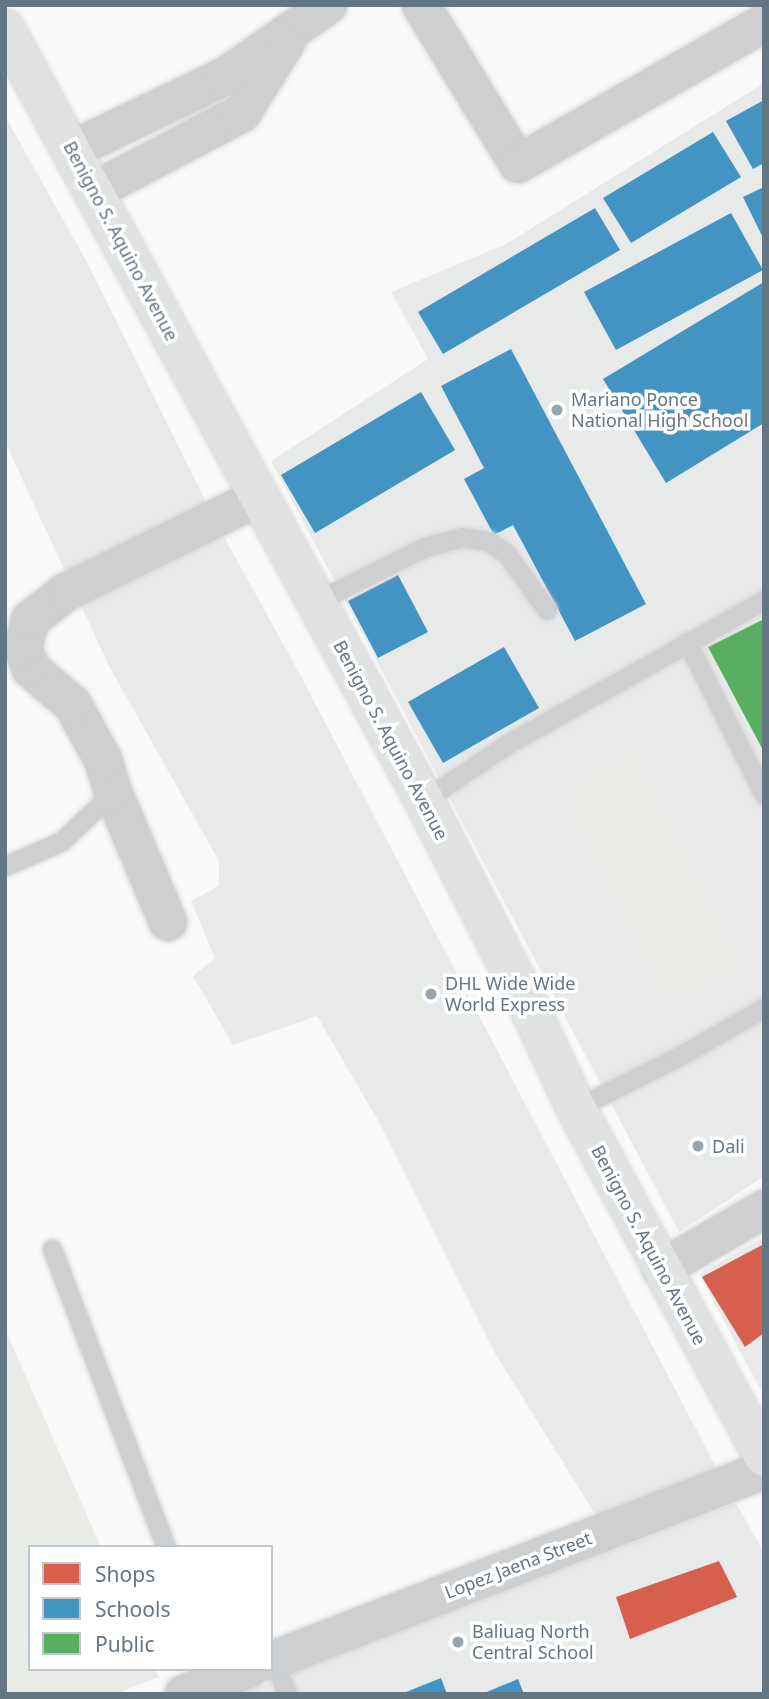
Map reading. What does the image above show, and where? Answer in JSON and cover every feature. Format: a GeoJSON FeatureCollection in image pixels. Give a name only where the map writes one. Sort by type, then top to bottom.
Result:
{"type":"FeatureCollection","features":[{"type":"Feature","properties":{"kind":"main road","name":"Benigno S. Aquino Avenue"},"geometry":{"type":"LineString","coordinates":[[5,29],[257,498],[317,601],[424,800],[526,1000],[576,1108],[764,1457]]}},
{"type":"Feature","properties":{"kind":"street"},"geometry":{"type":"LineString","coordinates":[[72,150],[226,76],[328,5]]}},
{"type":"Feature","properties":{"kind":"street"},"geometry":{"type":"LineString","coordinates":[[421,5],[518,164],[764,23]]}},
{"type":"Feature","properties":{"kind":"street"},"geometry":{"type":"LineString","coordinates":[[94,191],[242,113],[296,26]]}},
{"type":"Feature","properties":{"kind":"street"},"geometry":{"type":"LineString","coordinates":[[168,922],[113,792],[103,760],[72,705],[31,669],[23,647],[30,620],[66,592],[257,498]]}},
{"type":"Feature","properties":{"kind":"street"},"geometry":{"type":"LineString","coordinates":[[661,1269],[764,1209]]}},
{"type":"Feature","properties":{"kind":"street","name":"Lopez Jaena Street"},"geometry":{"type":"LineString","coordinates":[[273,1663],[764,1470]]}},
{"type":"Feature","properties":{"kind":"lane"},"geometry":{"type":"LineString","coordinates":[[317,601],[425,547],[462,537],[488,541],[506,553],[547,610]]}},
{"type":"Feature","properties":{"kind":"lane"},"geometry":{"type":"LineString","coordinates":[[424,800],[511,742],[764,600]]}},
{"type":"Feature","properties":{"kind":"lane"},"geometry":{"type":"LineString","coordinates":[[687,642],[764,794]]}},
{"type":"Feature","properties":{"kind":"lane"},"geometry":{"type":"LineString","coordinates":[[5,866],[62,841],[113,792]]}},
{"type":"Feature","properties":{"kind":"lane"},"geometry":{"type":"LineString","coordinates":[[576,1108],[676,1058],[764,1008]]}},
{"type":"Feature","properties":{"kind":"lane"},"geometry":{"type":"LineString","coordinates":[[52,1249],[165,1545]]}},
{"type":"Feature","properties":{"kind":"shaded area","name":"Mariano Ponce National High School"},"geometry":{"type":"Polygon","coordinates":[[[764,83],[764,1176],[679,1232],[271,461],[428,359],[391,292],[506,244],[764,83]]]}},
{"type":"Feature","properties":{"kind":"shaded area"},"geometry":{"type":"Polygon","coordinates":[[[5,116],[88,264],[217,524],[297,669],[717,1469],[597,1517],[496,1355],[380,1124],[317,1016],[233,1045],[193,976],[215,958],[191,901],[219,886],[219,861],[110,668],[5,442],[5,116]]]}},
{"type":"Feature","properties":{"kind":"shaded area"},"geometry":{"type":"Polygon","coordinates":[[[635,755],[742,968],[671,1003],[565,790],[635,755]]]}},
{"type":"Feature","properties":{"kind":"shaded area"},"geometry":{"type":"Polygon","coordinates":[[[764,1237],[764,1396],[699,1274],[764,1237]]]}},
{"type":"Feature","properties":{"kind":"shaded area"},"geometry":{"type":"Polygon","coordinates":[[[5,1329],[100,1545],[28,1545],[28,1671],[156,1671],[159,1677],[115,1694],[5,1694],[5,1329]]]}},
{"type":"Feature","properties":{"kind":"shaded area"},"geometry":{"type":"Polygon","coordinates":[[[736,1503],[764,1553],[764,1694],[239,1694],[736,1503]]]}},
{"type":"Feature","properties":{"kind":"building: Shops"},"geometry":{"type":"Polygon","coordinates":[[[764,1244],[764,1333],[745,1347],[702,1277],[764,1244]]]}},
{"type":"Feature","properties":{"kind":"building: Shops"},"geometry":{"type":"Polygon","coordinates":[[[719,1561],[737,1597],[630,1639],[616,1597],[719,1561]]]}},
{"type":"Feature","properties":{"kind":"building: Schools"},"geometry":{"type":"Polygon","coordinates":[[[764,100],[764,163],[753,169],[726,121],[764,100]]]}},
{"type":"Feature","properties":{"kind":"building: Schools"},"geometry":{"type":"Polygon","coordinates":[[[713,132],[741,177],[631,243],[603,198],[713,132]]]}},
{"type":"Feature","properties":{"kind":"building: Schools"},"geometry":{"type":"Polygon","coordinates":[[[764,187],[764,240],[743,197],[764,187]]]}},
{"type":"Feature","properties":{"kind":"building: Schools"},"geometry":{"type":"Polygon","coordinates":[[[595,208],[620,250],[443,354],[418,312],[595,208]]]}},
{"type":"Feature","properties":{"kind":"building: Schools"},"geometry":{"type":"Polygon","coordinates":[[[731,213],[763,270],[616,350],[584,292],[731,213]]]}},
{"type":"Feature","properties":{"kind":"building: Schools"},"geometry":{"type":"Polygon","coordinates":[[[764,282],[764,423],[666,483],[603,379],[764,282]]]}},
{"type":"Feature","properties":{"kind":"building: Schools"},"geometry":{"type":"Polygon","coordinates":[[[511,349],[646,604],[575,641],[513,525],[494,535],[464,479],[484,468],[441,386],[511,349]]]}},
{"type":"Feature","properties":{"kind":"building: Schools"},"geometry":{"type":"Polygon","coordinates":[[[421,392],[455,450],[315,533],[281,475],[421,392]]]}},
{"type":"Feature","properties":{"kind":"building: Schools"},"geometry":{"type":"Polygon","coordinates":[[[398,575],[428,632],[378,658],[348,601],[398,575]]]}},
{"type":"Feature","properties":{"kind":"building: Schools"},"geometry":{"type":"Polygon","coordinates":[[[504,647],[539,708],[443,763],[408,702],[504,647]]]}},
{"type":"Feature","properties":{"kind":"building: Schools"},"geometry":{"type":"Polygon","coordinates":[[[441,1678],[447,1694],[401,1694],[441,1678]]]}},
{"type":"Feature","properties":{"kind":"building: Schools"},"geometry":{"type":"Polygon","coordinates":[[[518,1679],[524,1694],[482,1694],[518,1679]]]}},
{"type":"Feature","properties":{"kind":"building: Public"},"geometry":{"type":"Polygon","coordinates":[[[764,619],[764,752],[708,647],[764,619]]]}},
{"type":"Feature","properties":{"kind":"place","name":"Mariano Ponce National High School"},"geometry":{"type":"Point","coordinates":[557,410]}},
{"type":"Feature","properties":{"kind":"place","name":"DHL Wide Wide World Express"},"geometry":{"type":"Point","coordinates":[431,994]}},
{"type":"Feature","properties":{"kind":"place","name":"Dali"},"geometry":{"type":"Point","coordinates":[698,1146]}},
{"type":"Feature","properties":{"kind":"place","name":"Baliuag North Central School"},"geometry":{"type":"Point","coordinates":[458,1642]}}]}
